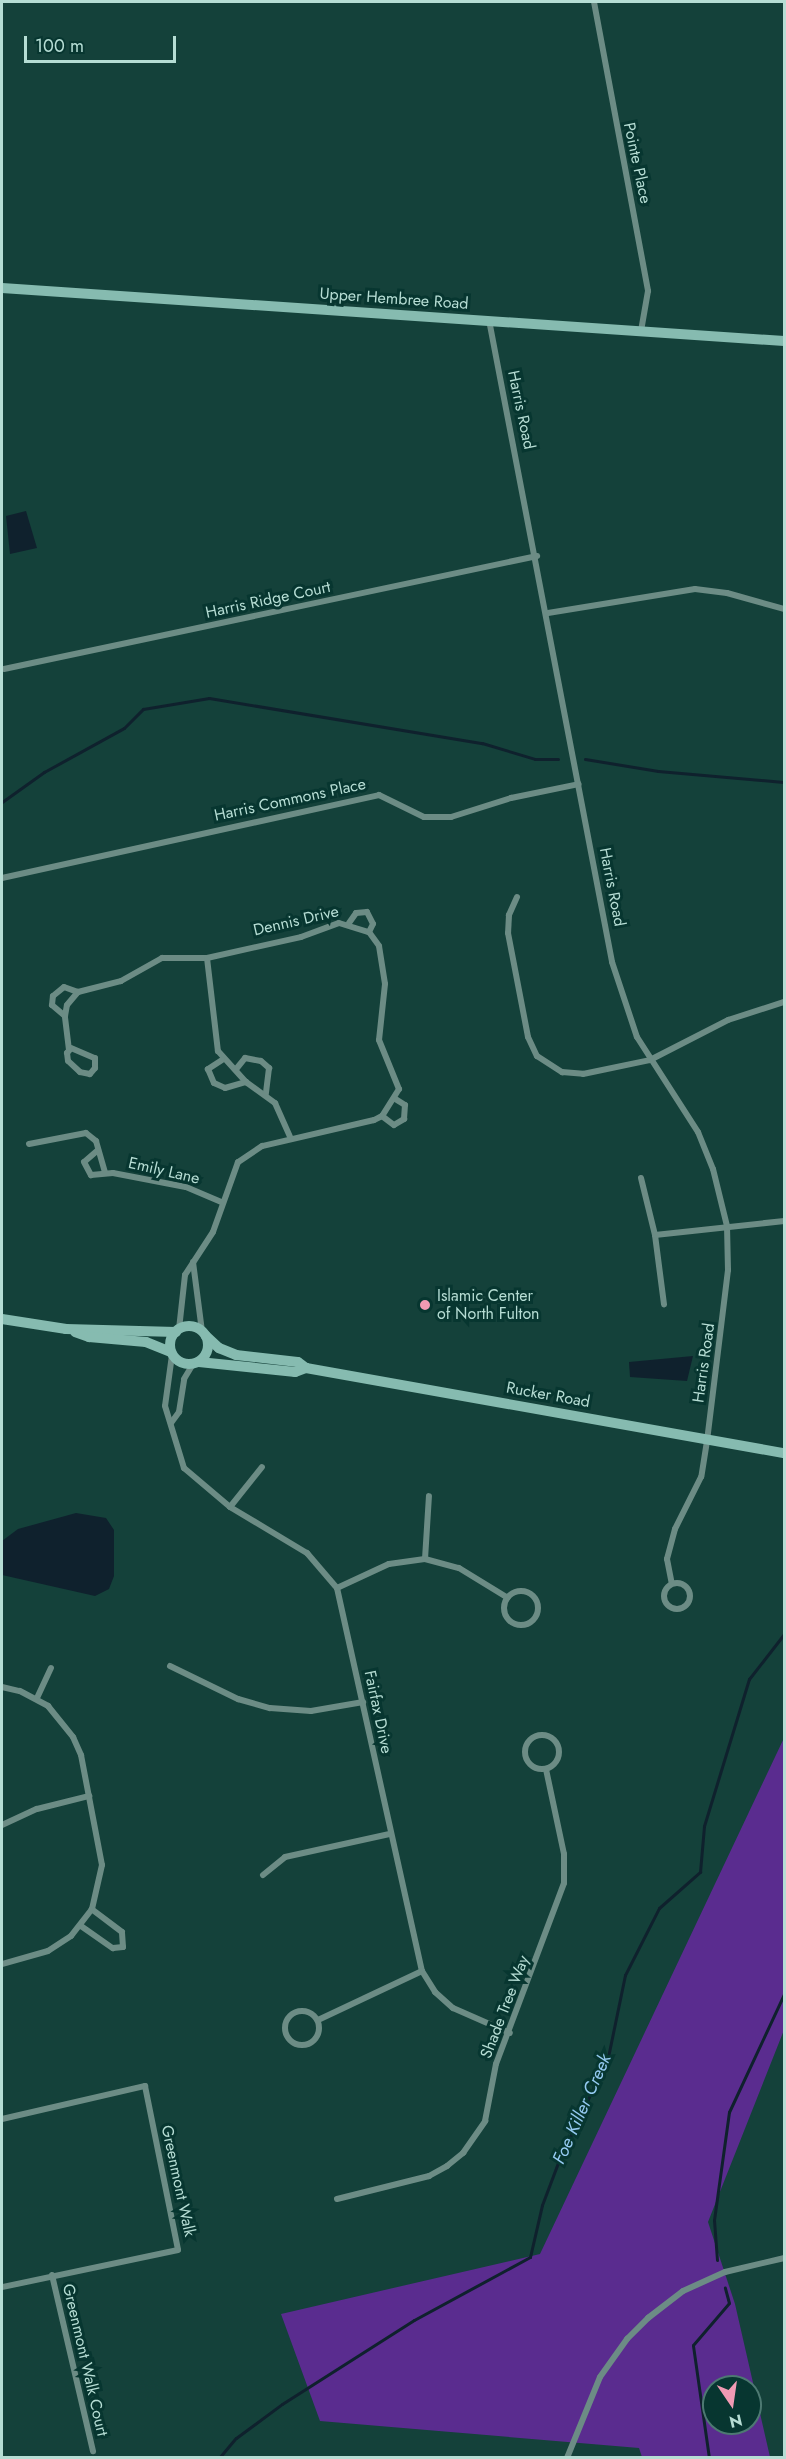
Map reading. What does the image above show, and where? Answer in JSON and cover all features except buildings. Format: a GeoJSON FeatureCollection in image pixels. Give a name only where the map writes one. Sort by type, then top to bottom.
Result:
{"type":"FeatureCollection","features":[{"type":"Feature","properties":{"kind":"main road","name":"Upper Hembree Road"},"geometry":{"type":"LineString","coordinates":[[2,288],[784,341]]}},
{"type":"Feature","properties":{"kind":"main road"},"geometry":{"type":"LineString","coordinates":[[2,1319],[66,1329],[177,1330],[189,1326],[204,1334],[208,1351],[196,1363],[183,1364],[172,1353],[146,1342],[89,1337],[66,1329]]}},
{"type":"Feature","properties":{"kind":"main road"},"geometry":{"type":"LineString","coordinates":[[172,1353],[170,1340],[177,1330]]}},
{"type":"Feature","properties":{"kind":"main road","name":"Rucker Road"},"geometry":{"type":"LineString","coordinates":[[204,1334],[236,1355],[298,1362],[306,1368],[784,1453]]}},
{"type":"Feature","properties":{"kind":"main road","name":"Rucker Road"},"geometry":{"type":"LineString","coordinates":[[196,1363],[295,1372],[306,1368]]}},
{"type":"Feature","properties":{"kind":"street","name":"Pointe Place"},"geometry":{"type":"LineString","coordinates":[[594,2],[648,291],[641,331]]}},
{"type":"Feature","properties":{"kind":"street","name":"Harris Road"},"geometry":{"type":"LineString","coordinates":[[489,320],[537,556],[612,962],[626,1012],[650,1060],[698,1132],[713,1169],[726,1226],[728,1270],[707,1441],[701,1476],[675,1529],[667,1559],[672,1584]]}},
{"type":"Feature","properties":{"kind":"street","name":"Harris Ridge Court"},"geometry":{"type":"LineString","coordinates":[[4,669],[537,556]]}},
{"type":"Feature","properties":{"kind":"street"},"geometry":{"type":"LineString","coordinates":[[548,614],[695,589],[727,593],[784,609]]}},
{"type":"Feature","properties":{"kind":"street","name":"Harris Commons Place"},"geometry":{"type":"LineString","coordinates":[[2,878],[379,795],[424,817],[451,817],[511,798],[579,784]]}},
{"type":"Feature","properties":{"kind":"street"},"geometry":{"type":"LineString","coordinates":[[517,897],[509,915],[508,933],[528,1037],[537,1056],[553,1068],[571,1074],[650,1060],[728,1020],[784,1002]]}},
{"type":"Feature","properties":{"kind":"street"},"geometry":{"type":"LineString","coordinates":[[177,1330],[183,1283],[192,1262],[213,1232],[238,1162],[262,1146],[382,1116],[394,1098],[399,1080],[380,1040],[384,966],[379,946],[369,932],[373,924],[367,912],[356,913],[349,923]]}},
{"type":"Feature","properties":{"kind":"street","name":"Dennis Drive"},"geometry":{"type":"LineString","coordinates":[[65,1016],[52,1005],[55,992],[70,987],[78,992],[121,981],[162,958],[207,958],[349,923],[369,932]]}},
{"type":"Feature","properties":{"kind":"street"},"geometry":{"type":"LineString","coordinates":[[207,958],[214,1041],[222,1060],[237,1068],[246,1082],[266,1094],[281,1112],[291,1139]]}},
{"type":"Feature","properties":{"kind":"street"},"geometry":{"type":"LineString","coordinates":[[69,1050],[74,1047],[91,1054],[96,1063],[93,1072],[86,1075],[74,1068],[67,1057],[69,1050],[65,1016],[67,1005],[78,992]]}},
{"type":"Feature","properties":{"kind":"street"},"geometry":{"type":"LineString","coordinates":[[237,1068],[245,1058],[261,1061],[269,1068],[266,1094]]}},
{"type":"Feature","properties":{"kind":"street"},"geometry":{"type":"LineString","coordinates":[[222,1060],[208,1069],[214,1083],[225,1088],[246,1082]]}},
{"type":"Feature","properties":{"kind":"street"},"geometry":{"type":"LineString","coordinates":[[382,1116],[394,1125],[404,1119],[405,1105],[394,1098]]}},
{"type":"Feature","properties":{"kind":"street"},"geometry":{"type":"LineString","coordinates":[[29,1144],[86,1133],[96,1141],[98,1150]]}},
{"type":"Feature","properties":{"kind":"street","name":"Emily Lane"},"geometry":{"type":"LineString","coordinates":[[105,1173],[98,1150],[85,1158],[86,1170],[94,1176],[105,1173],[186,1187],[222,1202]]}},
{"type":"Feature","properties":{"kind":"street"},"geometry":{"type":"LineString","coordinates":[[641,1178],[655,1235],[664,1304]]}},
{"type":"Feature","properties":{"kind":"street"},"geometry":{"type":"LineString","coordinates":[[655,1235],[784,1221]]}},
{"type":"Feature","properties":{"kind":"street"},"geometry":{"type":"LineString","coordinates":[[192,1262],[204,1334]]}},
{"type":"Feature","properties":{"kind":"street","name":"Fairfax Drive"},"geometry":{"type":"LineString","coordinates":[[172,1353],[165,1406],[176,1451],[184,1467],[230,1507],[307,1553],[337,1588],[422,1971],[435,1992],[453,2008],[510,2033]]}},
{"type":"Feature","properties":{"kind":"street"},"geometry":{"type":"LineString","coordinates":[[171,1423],[179,1412],[184,1378],[196,1363]]}},
{"type":"Feature","properties":{"kind":"street"},"geometry":{"type":"LineString","coordinates":[[230,1507],[262,1467]]}},
{"type":"Feature","properties":{"kind":"street"},"geometry":{"type":"LineString","coordinates":[[424,1559],[429,1496]]}},
{"type":"Feature","properties":{"kind":"street"},"geometry":{"type":"LineString","coordinates":[[337,1588],[390,1563],[424,1559],[459,1568],[508,1598]]}},
{"type":"Feature","properties":{"kind":"street"},"geometry":{"type":"LineString","coordinates":[[678,1583],[689,1589],[690,1602],[680,1610],[665,1601],[665,1591],[672,1584],[678,1583]]}},
{"type":"Feature","properties":{"kind":"street"},"geometry":{"type":"LineString","coordinates":[[517,1592],[528,1592],[538,1605],[536,1616],[524,1624],[514,1623],[505,1612],[508,1598],[517,1592]]}},
{"type":"Feature","properties":{"kind":"street"},"geometry":{"type":"LineString","coordinates":[[170,1666],[238,1699],[270,1708],[311,1711],[363,1702]]}},
{"type":"Feature","properties":{"kind":"street"},"geometry":{"type":"LineString","coordinates":[[37,1698],[51,1668]]}},
{"type":"Feature","properties":{"kind":"street"},"geometry":{"type":"LineString","coordinates":[[2,1687],[37,1698],[58,1715],[73,1737],[89,1796],[102,1865],[92,1909],[81,1926],[48,1951],[2,1964]]}},
{"type":"Feature","properties":{"kind":"street"},"geometry":{"type":"LineString","coordinates":[[538,1736],[550,1737],[558,1746],[556,1762],[546,1769],[531,1765],[525,1756],[529,1741],[538,1736]]}},
{"type":"Feature","properties":{"kind":"street","name":"Shade Tree Way"},"geometry":{"type":"LineString","coordinates":[[337,2199],[429,2176],[463,2153],[485,2121],[496,2064],[510,2033],[564,1883],[564,1854],[546,1769]]}},
{"type":"Feature","properties":{"kind":"street"},"geometry":{"type":"LineString","coordinates":[[2,1825],[38,1809],[89,1796]]}},
{"type":"Feature","properties":{"kind":"street"},"geometry":{"type":"LineString","coordinates":[[263,1875],[285,1857],[390,1834]]}},
{"type":"Feature","properties":{"kind":"street"},"geometry":{"type":"LineString","coordinates":[[81,1926],[113,1948],[123,1947],[122,1932],[92,1909]]}},
{"type":"Feature","properties":{"kind":"street"},"geometry":{"type":"LineString","coordinates":[[318,2020],[422,1971]]}},
{"type":"Feature","properties":{"kind":"street"},"geometry":{"type":"LineString","coordinates":[[305,2011],[318,2020],[319,2032],[313,2041],[302,2045],[287,2036],[285,2025],[295,2012],[305,2011]]}},
{"type":"Feature","properties":{"kind":"street","name":"Greenmont Walk"},"geometry":{"type":"LineString","coordinates":[[2,2119],[145,2086],[178,2250],[2,2287]]}},
{"type":"Feature","properties":{"kind":"street"},"geometry":{"type":"LineString","coordinates":[[567,2457],[600,2376],[627,2339],[648,2318],[683,2291],[717,2275],[784,2258]]}},
{"type":"Feature","properties":{"kind":"street","name":"Greenmont Walk Court"},"geometry":{"type":"LineString","coordinates":[[52,2275],[93,2451]]}},
{"type":"Feature","properties":{"kind":"shaded area"},"geometry":{"type":"Polygon","coordinates":[[[784,1738],[784,2030],[708,2222],[735,2304],[751,2375],[702,2375],[702,2435],[762,2435],[762,2422],[770,2457],[642,2457],[639,2448],[320,2421],[281,2314],[540,2254],[784,1738]]]}},
{"type":"Feature","properties":{"kind":"water"},"geometry":{"type":"Polygon","coordinates":[[[26,511],[37,548],[10,554],[6,516],[26,511]]]}},
{"type":"Feature","properties":{"kind":"water"},"geometry":{"type":"Polygon","coordinates":[[[693,1356],[687,1381],[630,1377],[629,1362],[693,1356]]]}},
{"type":"Feature","properties":{"kind":"water"},"geometry":{"type":"Polygon","coordinates":[[[76,1513],[106,1518],[114,1530],[114,1576],[109,1589],[95,1596],[2,1575],[2,1541],[18,1529],[76,1513]]]}},
{"type":"Feature","properties":{"kind":"waterway"},"geometry":{"type":"LineString","coordinates":[[2,802],[44,772],[124,728],[143,709],[209,698],[482,743],[535,759],[558,759]]}},
{"type":"Feature","properties":{"kind":"waterway"},"geometry":{"type":"LineString","coordinates":[[585,759],[658,771],[784,782]]}},
{"type":"Feature","properties":{"kind":"waterway","name":"Foe Killer Creek"},"geometry":{"type":"LineString","coordinates":[[219,2458],[236,2438],[282,2404],[414,2320],[530,2257],[542,2205],[559,2160],[608,2057],[625,1975],[659,1908],[700,1872],[704,1826],[749,1679],[784,1634]]}},
{"type":"Feature","properties":{"kind":"waterway"},"geometry":{"type":"LineString","coordinates":[[717,2260],[714,2220],[729,2112],[784,1994]]}},
{"type":"Feature","properties":{"kind":"waterway"},"geometry":{"type":"LineString","coordinates":[[709,2458],[693,2345],[729,2303],[725,2288]]}},
{"type":"Feature","properties":{"kind":"place","name":"Islamic Center of North Fulton"},"geometry":{"type":"Point","coordinates":[425,1305]}}]}
